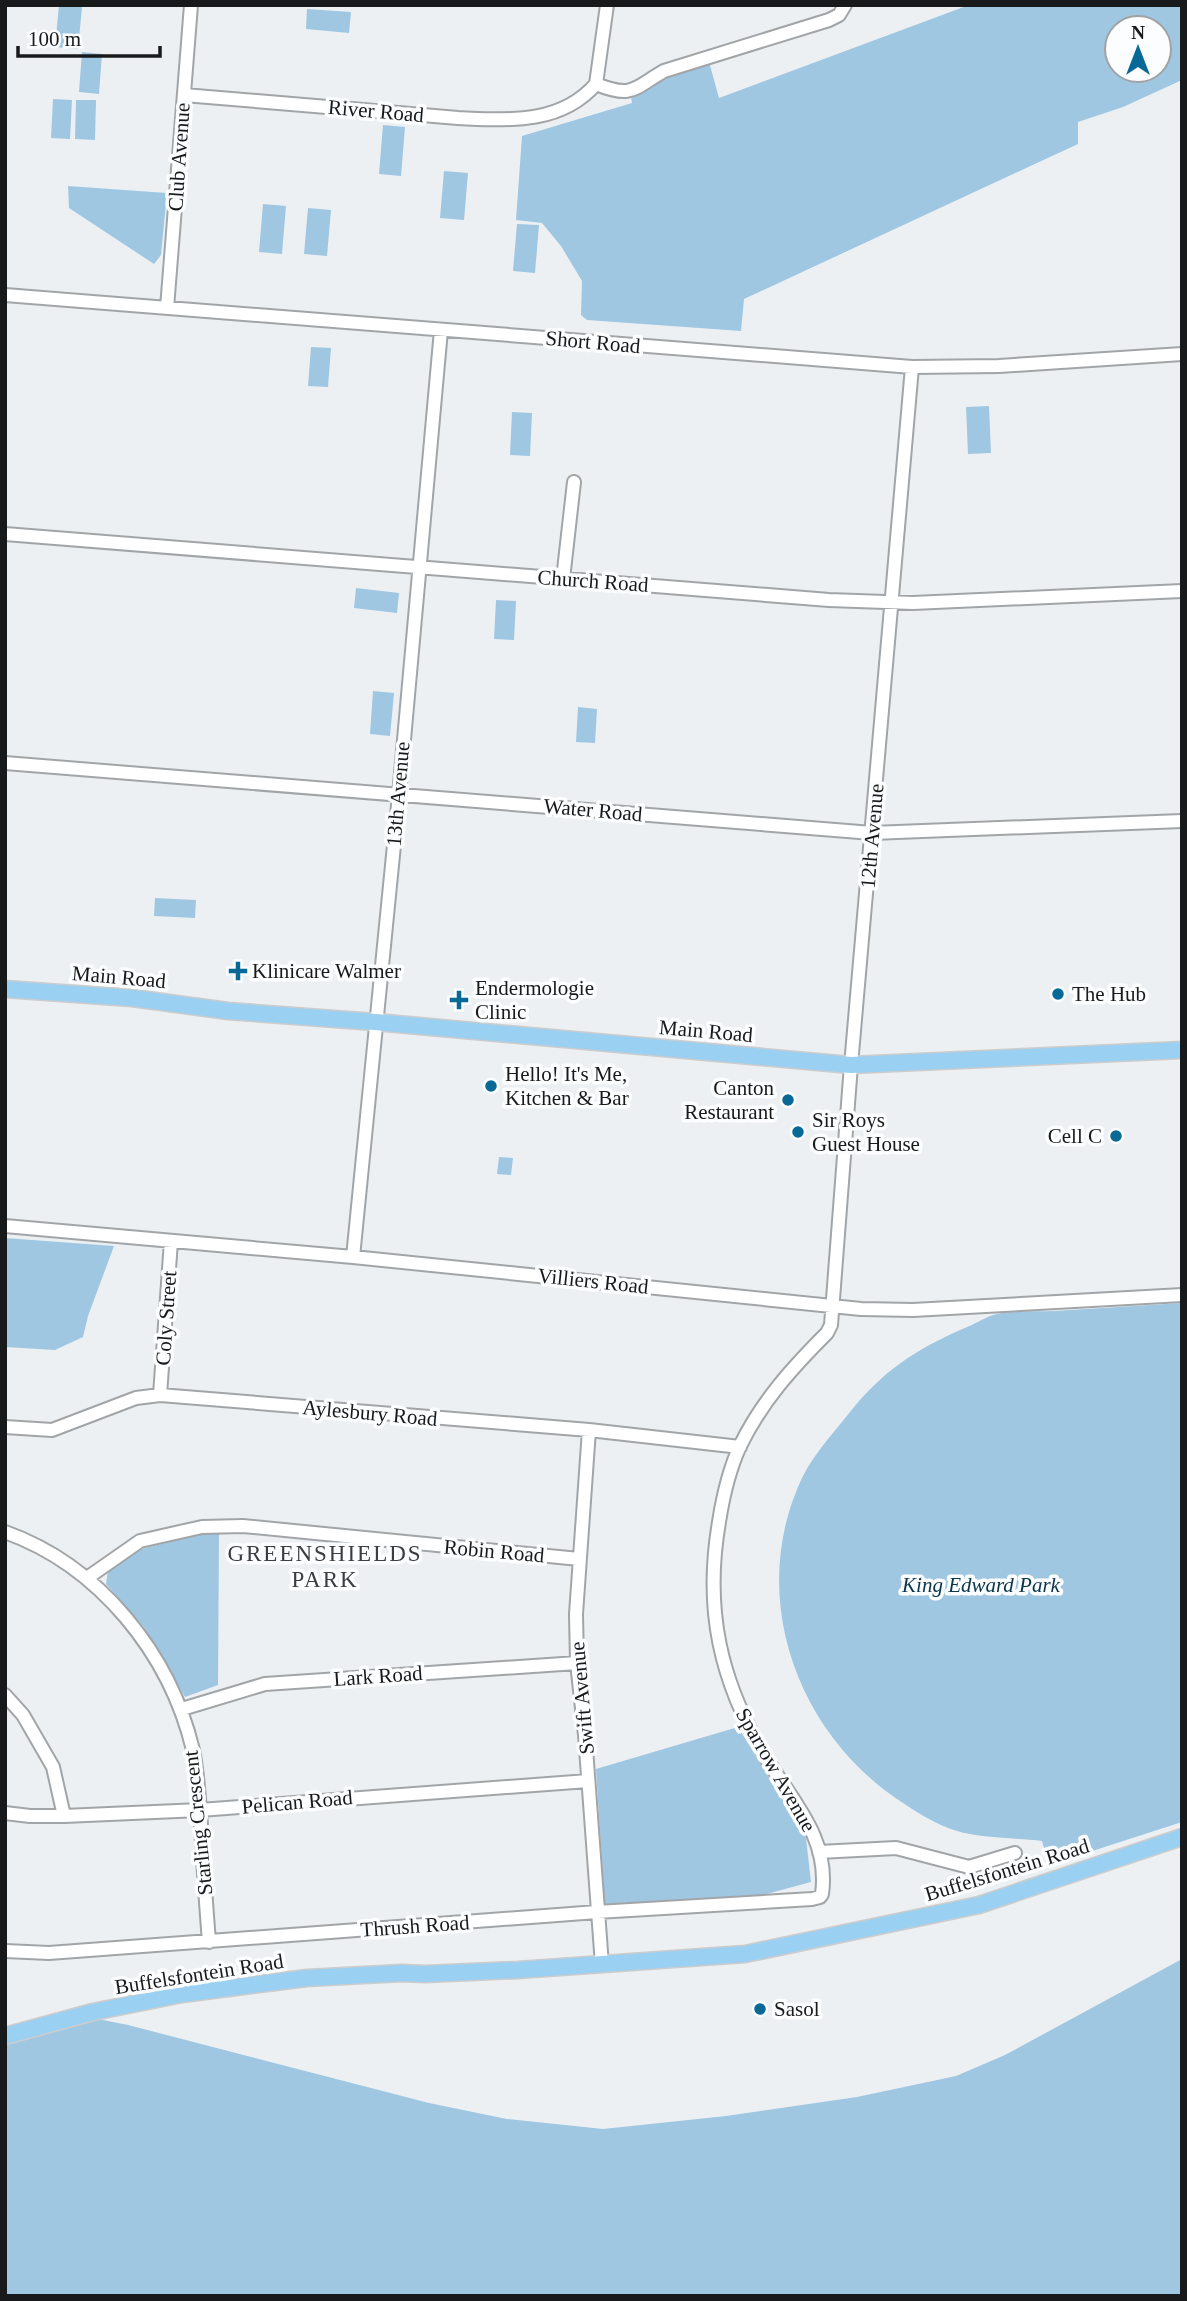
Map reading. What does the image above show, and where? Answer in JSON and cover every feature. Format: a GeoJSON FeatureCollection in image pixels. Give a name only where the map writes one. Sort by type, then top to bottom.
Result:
{"type":"FeatureCollection","features":[{"type":"Feature","properties":{"kind":"main road","name":"Main Road"},"geometry":{"type":"LineString","coordinates":[[5,989],[132,998],[228,1011],[851,1065],[1182,1050]]}},
{"type":"Feature","properties":{"kind":"main road","name":"Main Road"},"geometry":{"type":"LineString","coordinates":[[5,999],[228,1011]]}},
{"type":"Feature","properties":{"kind":"main road","name":"Buffelsfontein Road"},"geometry":{"type":"LineString","coordinates":[[5,2036],[93,2012],[193,1992],[307,1978],[402,1973],[425,1967],[745,1954],[979,1905],[1182,1837]]}},
{"type":"Feature","properties":{"kind":"street","name":"Club Avenue"},"geometry":{"type":"LineString","coordinates":[[167,308],[191,5]]}},
{"type":"Feature","properties":{"kind":"street"},"geometry":{"type":"LineString","coordinates":[[607,5],[596,84],[619,92],[644,86],[664,71],[829,20],[839,15],[845,5]]}},
{"type":"Feature","properties":{"kind":"street","name":"River Road"},"geometry":{"type":"LineString","coordinates":[[184,94],[498,120],[537,117],[567,108],[596,84]]}},
{"type":"Feature","properties":{"kind":"street","name":"Short Road"},"geometry":{"type":"LineString","coordinates":[[5,295],[912,367],[999,366],[1182,354]]}},
{"type":"Feature","properties":{"kind":"street","name":"13th Avenue"},"geometry":{"type":"LineString","coordinates":[[353,1257],[441,330]]}},
{"type":"Feature","properties":{"kind":"street","name":"12th Avenue"},"geometry":{"type":"LineString","coordinates":[[832,1305],[912,367]]}},
{"type":"Feature","properties":{"kind":"street"},"geometry":{"type":"LineString","coordinates":[[563,579],[574,482]]}},
{"type":"Feature","properties":{"kind":"street","name":"Church Road"},"geometry":{"type":"LineString","coordinates":[[5,534],[816,599],[948,602],[1182,591]]}},
{"type":"Feature","properties":{"kind":"street","name":"Water Road"},"geometry":{"type":"LineString","coordinates":[[5,763],[872,833],[1182,821]]}},
{"type":"Feature","properties":{"kind":"street","name":"Villiers Road"},"geometry":{"type":"LineString","coordinates":[[5,1226],[353,1257],[861,1309],[913,1310],[1182,1295]]}},
{"type":"Feature","properties":{"kind":"street","name":"Coly Street"},"geometry":{"type":"LineString","coordinates":[[160,1395],[171,1241]]}},
{"type":"Feature","properties":{"kind":"street","name":"Sparrow Avenue"},"geometry":{"type":"LineString","coordinates":[[822,1894],[823,1884],[815,1834],[801,1807],[779,1779],[745,1721],[729,1683],[718,1638],[712,1589],[715,1546],[728,1478],[740,1447],[784,1377],[829,1330],[832,1305]]}},
{"type":"Feature","properties":{"kind":"street","name":"Aylesbury Road"},"geometry":{"type":"LineString","coordinates":[[5,1427],[51,1430],[136,1398],[160,1395],[589,1430],[740,1447]]}},
{"type":"Feature","properties":{"kind":"street","name":"Swift Avenue"},"geometry":{"type":"LineString","coordinates":[[589,1430],[576,1614],[577,1663],[589,1781],[601,1961]]}},
{"type":"Feature","properties":{"kind":"street","name":"Robin Road"},"geometry":{"type":"LineString","coordinates":[[87,1578],[140,1541],[202,1527],[243,1526],[579,1559]]}},
{"type":"Feature","properties":{"kind":"street","name":"Starling Crescent"},"geometry":{"type":"LineString","coordinates":[[5,1532],[41,1548],[87,1578],[106,1596],[139,1634],[163,1671],[182,1709],[194,1753],[209,1942]]}},
{"type":"Feature","properties":{"kind":"street","name":"Lark Road"},"geometry":{"type":"LineString","coordinates":[[182,1709],[265,1685],[577,1663]]}},
{"type":"Feature","properties":{"kind":"street"},"geometry":{"type":"LineString","coordinates":[[5,1695],[23,1715],[53,1768],[64,1816]]}},
{"type":"Feature","properties":{"kind":"street","name":"Pelican Road"},"geometry":{"type":"LineString","coordinates":[[5,1813],[64,1816],[200,1810],[589,1781]]}},
{"type":"Feature","properties":{"kind":"street"},"geometry":{"type":"LineString","coordinates":[[819,1852],[896,1848],[969,1867],[1015,1853]]}},
{"type":"Feature","properties":{"kind":"street","name":"Thrush Road"},"geometry":{"type":"LineString","coordinates":[[5,1951],[49,1953],[209,1942],[597,1912],[812,1899],[822,1894]]}},
{"type":"Feature","properties":{"kind":"green space"},"geometry":{"type":"Polygon","coordinates":[[[59,5],[82,7],[78,49],[55,47],[59,5]]]}},
{"type":"Feature","properties":{"kind":"green space"},"geometry":{"type":"Polygon","coordinates":[[[969,5],[1182,5],[1182,80],[1123,107],[1078,122],[1078,144],[744,299],[741,331],[587,320],[581,315],[582,281],[561,246],[542,223],[516,220],[522,136],[632,103],[630,91],[708,58],[719,98],[969,5]]]}},
{"type":"Feature","properties":{"kind":"green space"},"geometry":{"type":"Polygon","coordinates":[[[307,9],[351,12],[349,33],[306,29],[307,9]]]}},
{"type":"Feature","properties":{"kind":"green space"},"geometry":{"type":"Polygon","coordinates":[[[82,52],[102,54],[99,94],[79,92],[82,52]]]}},
{"type":"Feature","properties":{"kind":"green space"},"geometry":{"type":"Polygon","coordinates":[[[53,99],[72,100],[70,139],[51,138],[53,99]]]}},
{"type":"Feature","properties":{"kind":"green space"},"geometry":{"type":"Polygon","coordinates":[[[76,100],[96,100],[95,140],[75,139],[76,100]]]}},
{"type":"Feature","properties":{"kind":"green space"},"geometry":{"type":"Polygon","coordinates":[[[383,125],[405,127],[401,176],[379,174],[383,125]]]}},
{"type":"Feature","properties":{"kind":"green space"},"geometry":{"type":"Polygon","coordinates":[[[444,171],[468,173],[464,220],[440,218],[444,171]]]}},
{"type":"Feature","properties":{"kind":"green space"},"geometry":{"type":"Polygon","coordinates":[[[68,186],[167,193],[161,255],[154,264],[69,208],[68,186]]]}},
{"type":"Feature","properties":{"kind":"green space"},"geometry":{"type":"Polygon","coordinates":[[[263,204],[286,206],[282,254],[259,252],[263,204]]]}},
{"type":"Feature","properties":{"kind":"green space"},"geometry":{"type":"Polygon","coordinates":[[[308,208],[331,210],[327,256],[304,254],[308,208]]]}},
{"type":"Feature","properties":{"kind":"green space"},"geometry":{"type":"Polygon","coordinates":[[[517,224],[539,225],[535,273],[513,271],[517,224]]]}},
{"type":"Feature","properties":{"kind":"green space"},"geometry":{"type":"Polygon","coordinates":[[[311,347],[331,348],[328,387],[308,386],[311,347]]]}},
{"type":"Feature","properties":{"kind":"green space"},"geometry":{"type":"Polygon","coordinates":[[[989,406],[991,453],[968,454],[966,407],[989,406]]]}},
{"type":"Feature","properties":{"kind":"green space"},"geometry":{"type":"Polygon","coordinates":[[[512,412],[532,413],[530,456],[510,455],[512,412]]]}},
{"type":"Feature","properties":{"kind":"green space"},"geometry":{"type":"Polygon","coordinates":[[[356,588],[399,593],[397,613],[354,608],[356,588]]]}},
{"type":"Feature","properties":{"kind":"green space"},"geometry":{"type":"Polygon","coordinates":[[[496,600],[516,601],[514,640],[494,639],[496,600]]]}},
{"type":"Feature","properties":{"kind":"green space"},"geometry":{"type":"Polygon","coordinates":[[[373,691],[394,693],[390,736],[370,734],[373,691]]]}},
{"type":"Feature","properties":{"kind":"green space"},"geometry":{"type":"Polygon","coordinates":[[[578,707],[597,709],[595,743],[576,742],[578,707]]]}},
{"type":"Feature","properties":{"kind":"green space"},"geometry":{"type":"Polygon","coordinates":[[[155,898],[196,900],[195,918],[154,916],[155,898]]]}},
{"type":"Feature","properties":{"kind":"green space"},"geometry":{"type":"Polygon","coordinates":[[[499,1157],[513,1158],[511,1175],[497,1174],[499,1157]]]}},
{"type":"Feature","properties":{"kind":"green space"},"geometry":{"type":"Polygon","coordinates":[[[5,1238],[114,1246],[83,1337],[55,1350],[5,1347],[5,1238]]]}},
{"type":"Feature","properties":{"kind":"green space","name":"King Edward Park"},"geometry":{"type":"Polygon","coordinates":[[[1182,1303],[1182,1822],[1049,1865],[1042,1841],[957,1831],[919,1813],[862,1771],[833,1737],[809,1700],[792,1660],[782,1617],[779,1574],[784,1530],[802,1477],[813,1459],[859,1401],[886,1374],[915,1353],[990,1316],[1004,1313],[1182,1303]]]}},
{"type":"Feature","properties":{"kind":"green space"},"geometry":{"type":"Polygon","coordinates":[[[219,1533],[218,1685],[185,1697],[144,1627],[106,1584],[108,1571],[142,1549],[201,1534],[219,1533]]]}},
{"type":"Feature","properties":{"kind":"green space"},"geometry":{"type":"Polygon","coordinates":[[[738,1727],[806,1838],[811,1882],[752,1898],[605,1909],[596,1769],[738,1727]]]}},
{"type":"Feature","properties":{"kind":"green space"},"geometry":{"type":"Polygon","coordinates":[[[1182,1959],[1182,2296],[5,2296],[5,2045],[98,2019],[429,2103],[507,2119],[603,2129],[726,2116],[857,2097],[956,2076],[1005,2055],[1182,1959]]]}},
{"type":"Feature","properties":{"kind":"place","name":"Klinicare Walmer"},"geometry":{"type":"Point","coordinates":[238,971]}},
{"type":"Feature","properties":{"kind":"place","name":"The Hub"},"geometry":{"type":"Point","coordinates":[1058,994]}},
{"type":"Feature","properties":{"kind":"place","name":"Endermologie Clinic"},"geometry":{"type":"Point","coordinates":[459,1000]}},
{"type":"Feature","properties":{"kind":"place","name":"Hello! It's Me, Kitchen & Bar"},"geometry":{"type":"Point","coordinates":[491,1086]}},
{"type":"Feature","properties":{"kind":"place","name":"Canton Restaurant"},"geometry":{"type":"Point","coordinates":[788,1100]}},
{"type":"Feature","properties":{"kind":"place","name":"Sir Roys Guest House"},"geometry":{"type":"Point","coordinates":[798,1132]}},
{"type":"Feature","properties":{"kind":"place","name":"Cell C"},"geometry":{"type":"Point","coordinates":[1116,1136]}},
{"type":"Feature","properties":{"kind":"place","name":"Sasol"},"geometry":{"type":"Point","coordinates":[760,2009]}},
{"type":"Feature","properties":{"kind":"district","name":"GREENSHIELDS PARK"},"geometry":{"type":"Point","coordinates":[325,1566]}}]}
